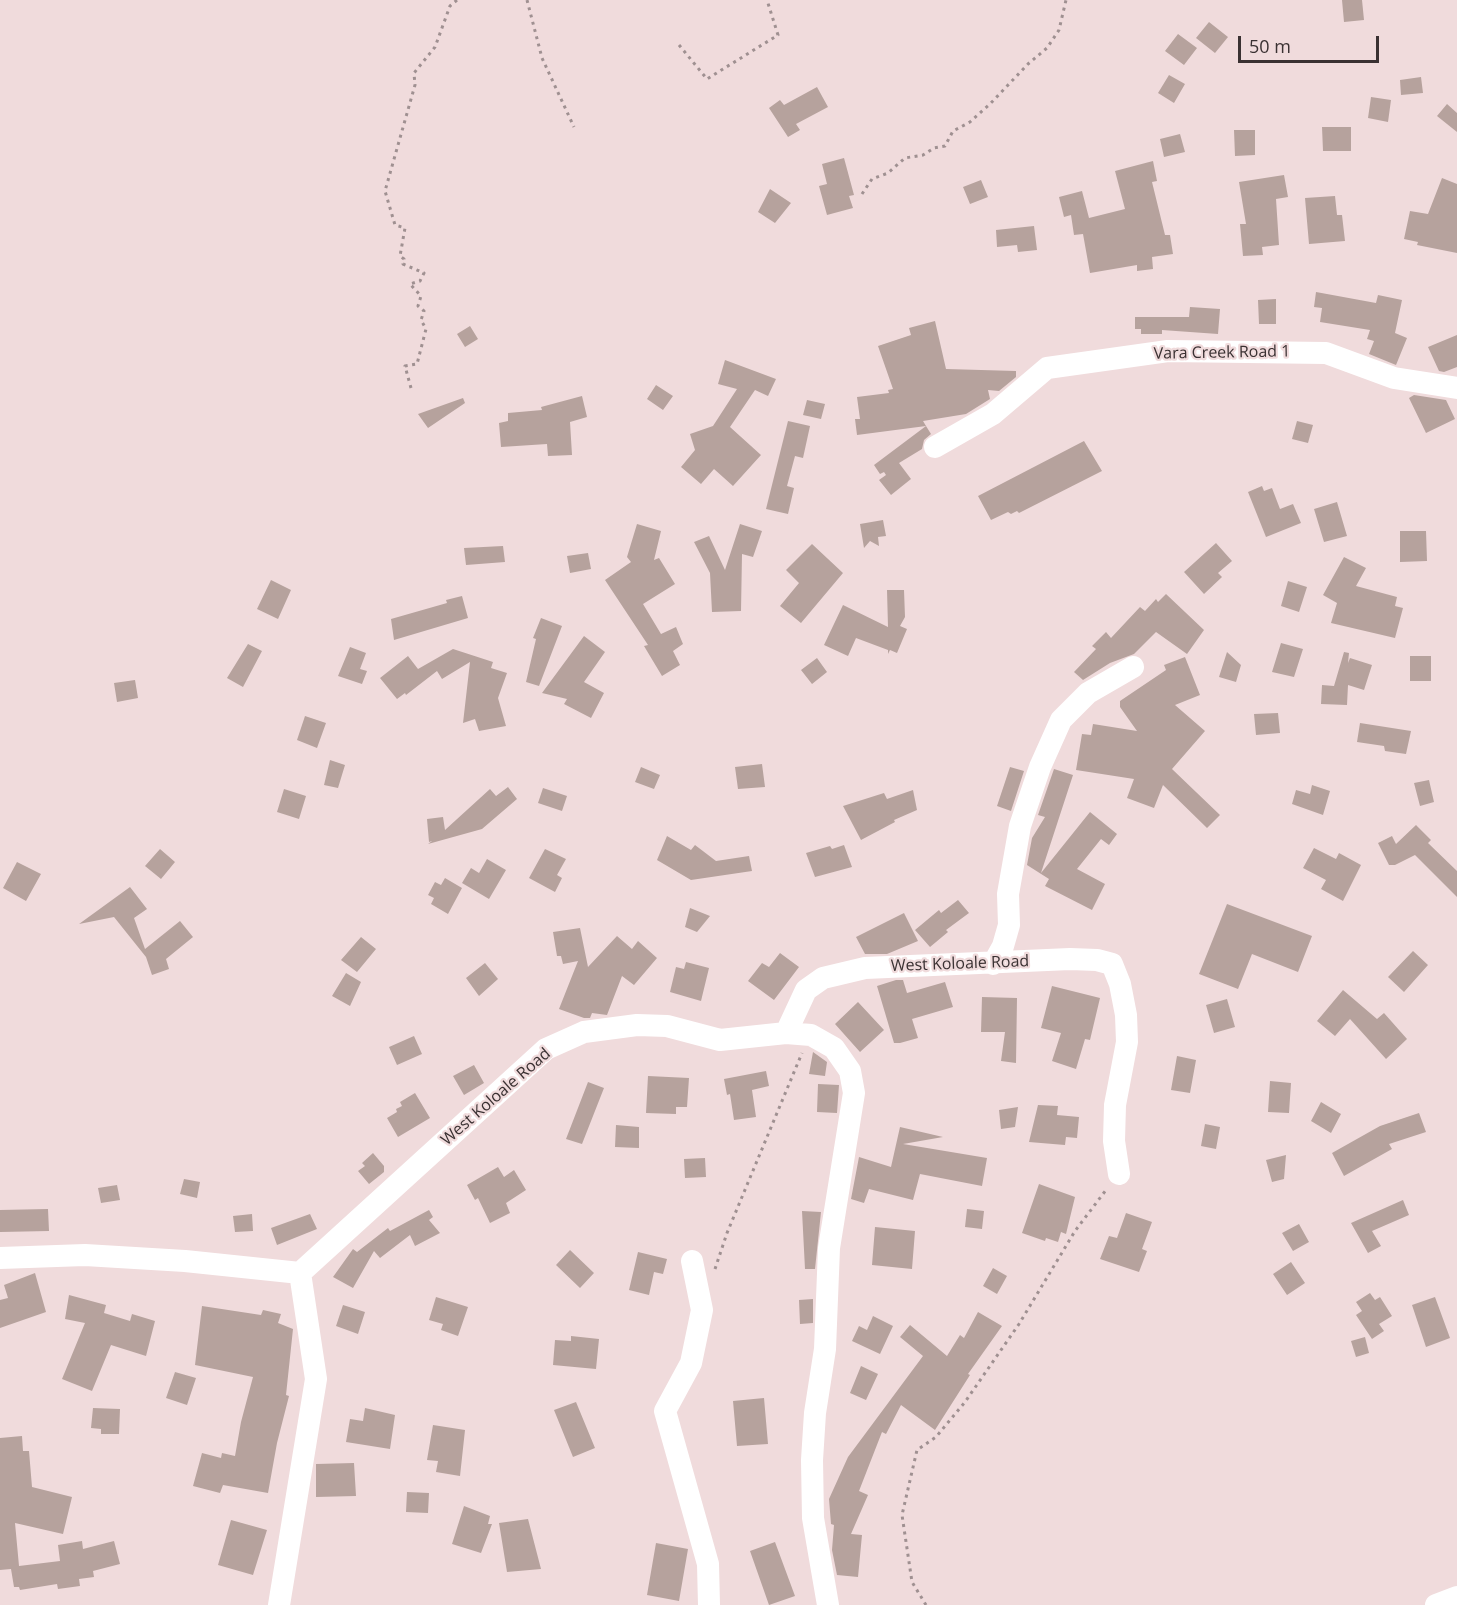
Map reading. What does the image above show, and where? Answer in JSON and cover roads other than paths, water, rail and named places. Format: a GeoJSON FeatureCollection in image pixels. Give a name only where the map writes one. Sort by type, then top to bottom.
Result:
{"type":"FeatureCollection","features":[{"type":"Feature","properties":{"kind":"street","name":"Vara Creek Road 1"},"geometry":{"type":"LineString","coordinates":[[935,447],[993,414],[1047,368],[1168,351],[1326,353],[1394,378],[1457,388]]}},
{"type":"Feature","properties":{"kind":"street"},"geometry":{"type":"LineString","coordinates":[[993,964],[1003,946],[1009,925],[1008,894],[1020,826],[1040,767],[1061,720],[1088,693],[1133,667]]}},
{"type":"Feature","properties":{"kind":"street","name":"West Koloale Road"},"geometry":{"type":"LineString","coordinates":[[300,1273],[546,1049],[584,1032],[637,1025],[667,1026],[720,1040],[786,1033],[806,990],[823,978],[865,968],[993,964],[1070,958],[1097,960],[1112,964],[1120,984],[1126,1016],[1127,1042],[1115,1105],[1114,1141],[1119,1174]]}},
{"type":"Feature","properties":{"kind":"street"},"geometry":{"type":"LineString","coordinates":[[786,1033],[811,1035],[834,1048],[850,1071],[854,1094],[829,1248],[825,1349],[815,1413],[812,1460],[813,1518],[828,1605]]}},
{"type":"Feature","properties":{"kind":"street"},"geometry":{"type":"LineString","coordinates":[[0,1258],[85,1255],[185,1261],[300,1273],[316,1379],[279,1605]]}},
{"type":"Feature","properties":{"kind":"street"},"geometry":{"type":"LineString","coordinates":[[692,1261],[702,1310],[691,1363],[665,1411],[708,1564],[709,1605]]}},
{"type":"Feature","properties":{"kind":"street"},"geometry":{"type":"LineString","coordinates":[[1436,1605],[1457,1597]]}}]}
